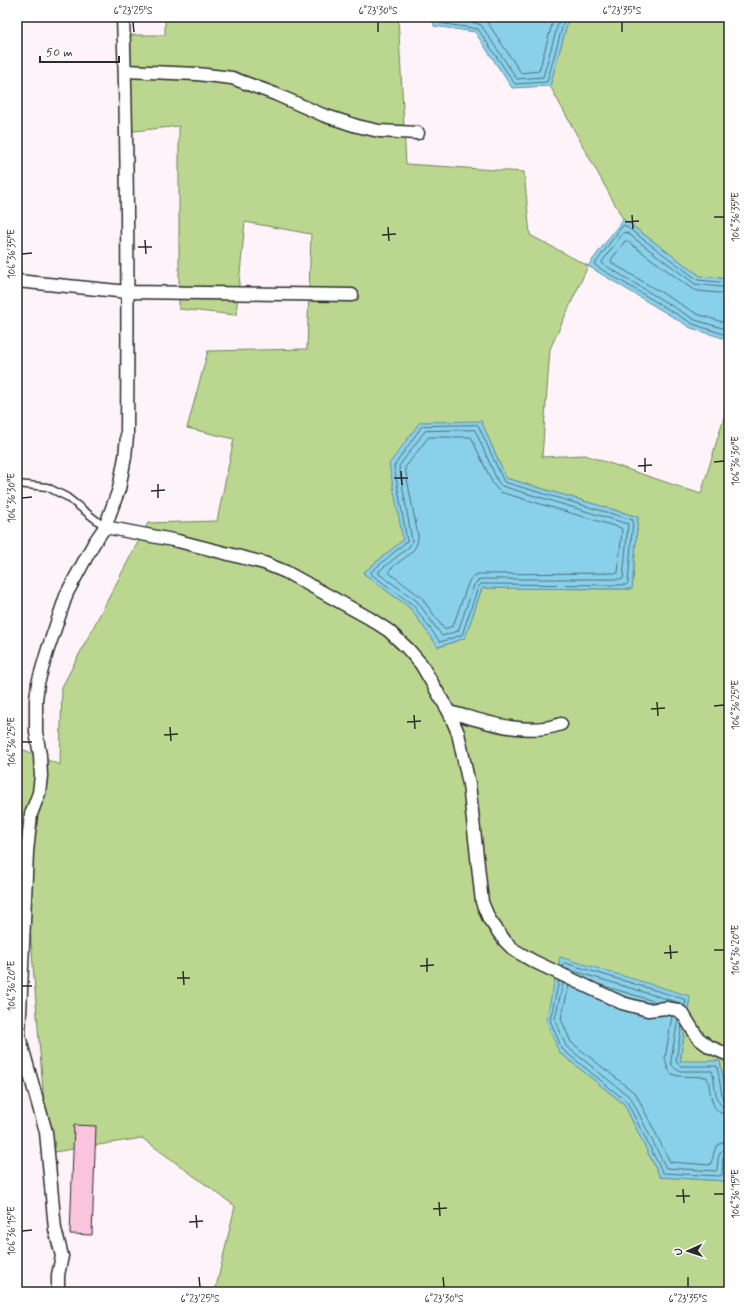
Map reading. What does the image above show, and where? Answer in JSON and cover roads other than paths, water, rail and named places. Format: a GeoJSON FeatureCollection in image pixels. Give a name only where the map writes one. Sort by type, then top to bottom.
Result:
{"type":"FeatureCollection","features":[{"type":"Feature","properties":{"kind":"street"},"geometry":{"type":"LineString","coordinates":[[58,1292],[58,1275],[62,1256],[55,1229],[46,1132],[19,1036],[21,919],[31,814],[39,793],[41,776],[40,755],[36,732],[36,700],[38,683],[67,593],[94,543],[105,527],[118,489],[125,457],[127,436],[128,292],[123,17]]}},
{"type":"Feature","properties":{"kind":"street"},"geometry":{"type":"LineString","coordinates":[[125,71],[197,74],[232,78],[323,115],[357,126],[380,131],[418,134]]}},
{"type":"Feature","properties":{"kind":"street"},"geometry":{"type":"LineString","coordinates":[[17,281],[128,292],[352,295]]}},
{"type":"Feature","properties":{"kind":"street"},"geometry":{"type":"LineString","coordinates":[[105,527],[178,541],[264,563],[286,572],[369,618],[389,631],[421,664],[449,712],[458,733],[469,784],[482,902],[489,919],[505,941],[514,950],[533,962],[622,1003],[648,1010],[666,1008],[678,1010],[683,1014],[698,1038],[710,1047],[729,1055]]}},
{"type":"Feature","properties":{"kind":"street"},"geometry":{"type":"LineString","coordinates":[[449,712],[523,730],[550,728],[561,724]]}},
{"type":"Feature","properties":{"kind":"lane"},"geometry":{"type":"LineString","coordinates":[[17,484],[47,487],[67,497],[105,527]]}},
{"type":"Feature","properties":{"kind":"water"},"geometry":{"type":"Polygon","coordinates":[[[433,17],[569,17],[550,86],[512,88],[475,32],[434,26],[433,17]]]}},
{"type":"Feature","properties":{"kind":"water"},"geometry":{"type":"Polygon","coordinates":[[[623,219],[700,276],[729,279],[729,340],[691,328],[588,266],[623,219]]]}},
{"type":"Feature","properties":{"kind":"water"},"geometry":{"type":"Polygon","coordinates":[[[481,421],[506,478],[638,517],[632,589],[482,588],[465,638],[438,647],[410,608],[363,573],[403,540],[389,464],[420,422],[481,421]]]}},
{"type":"Feature","properties":{"kind":"water"},"geometry":{"type":"Polygon","coordinates":[[[560,957],[690,996],[680,1061],[720,1061],[729,1111],[725,1181],[660,1177],[624,1104],[559,1052],[546,1020],[560,957]]]}}]}
